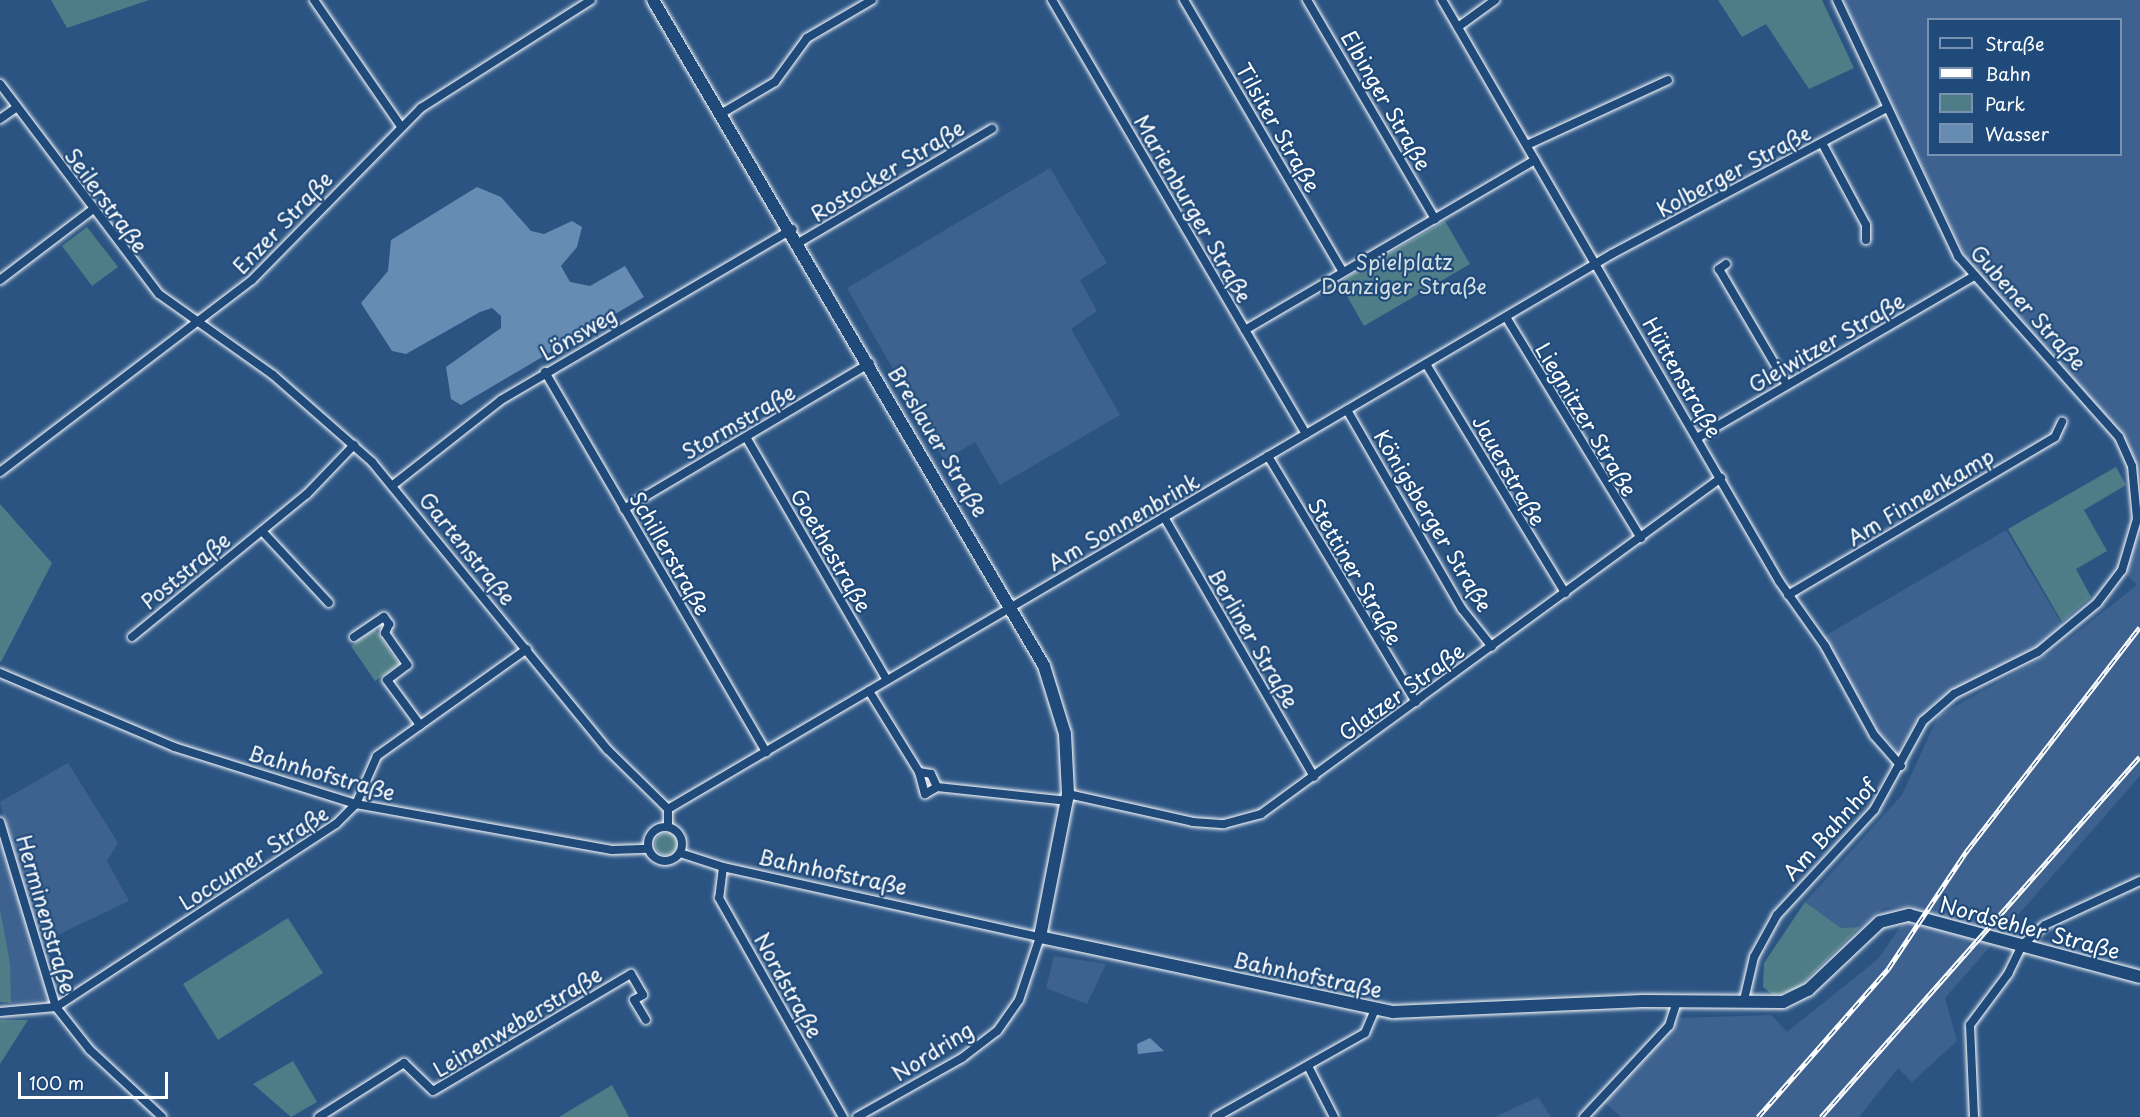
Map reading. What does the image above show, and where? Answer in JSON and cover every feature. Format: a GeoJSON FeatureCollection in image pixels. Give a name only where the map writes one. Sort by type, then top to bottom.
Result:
{"type":"FeatureCollection","features":[{"type":"Feature","properties":{"kind":"main road","name":"Breslauer Straße"},"geometry":{"type":"LineString","coordinates":[[653,0],[724,112],[1013,606],[1058,701],[1068,798],[1040,937]]}},
{"type":"Feature","properties":{"kind":"main road","name":"Bahnhofstraße"},"geometry":{"type":"LineString","coordinates":[[1040,937],[1375,1010],[1796,997],[1880,922],[1910,915]]}},
{"type":"Feature","properties":{"kind":"main road","name":"Nordsehler Straße"},"geometry":{"type":"LineString","coordinates":[[1910,915],[2140,977]]}},
{"type":"Feature","properties":{"kind":"street","name":"Enzer Straße"},"geometry":{"type":"LineString","coordinates":[[0,472],[198,326],[276,258],[400,125],[447,88],[591,0]]}},
{"type":"Feature","properties":{"kind":"street"},"geometry":{"type":"LineString","coordinates":[[724,112],[775,82],[812,35],[872,0]]}},
{"type":"Feature","properties":{"kind":"street","name":"Marienburger Straße"},"geometry":{"type":"LineString","coordinates":[[1052,0],[1306,434]]}},
{"type":"Feature","properties":{"kind":"street","name":"Tilsiter Straße"},"geometry":{"type":"LineString","coordinates":[[1184,0],[1343,272]]}},
{"type":"Feature","properties":{"kind":"street","name":"Elbinger Straße"},"geometry":{"type":"LineString","coordinates":[[1307,0],[1435,219]]}},
{"type":"Feature","properties":{"kind":"street","name":"Hüttenstraße"},"geometry":{"type":"LineString","coordinates":[[1442,0],[1788,595],[1825,646],[1874,735],[1901,766]]}},
{"type":"Feature","properties":{"kind":"street"},"geometry":{"type":"LineString","coordinates":[[1458,27],[1495,0]]}},
{"type":"Feature","properties":{"kind":"street","name":"Gubener Straße"},"geometry":{"type":"LineString","coordinates":[[1837,0],[1942,227],[1973,277],[2100,412],[2136,464]]}},
{"type":"Feature","properties":{"kind":"street"},"geometry":{"type":"LineString","coordinates":[[318,1],[400,125]]}},
{"type":"Feature","properties":{"kind":"street"},"geometry":{"type":"LineString","coordinates":[[1527,145],[1668,80]]}},
{"type":"Feature","properties":{"kind":"street","name":"Seilerstraße"},"geometry":{"type":"LineString","coordinates":[[0,84],[92,210],[159,294],[198,326]]}},
{"type":"Feature","properties":{"kind":"street"},"geometry":{"type":"LineString","coordinates":[[0,119],[17,107]]}},
{"type":"Feature","properties":{"kind":"street","name":"Kolberger Straße"},"geometry":{"type":"LineString","coordinates":[[1596,264],[1887,108]]}},
{"type":"Feature","properties":{"kind":"street","name":"Rostocker Straße"},"geometry":{"type":"LineString","coordinates":[[800,242],[992,129]]}},
{"type":"Feature","properties":{"kind":"street"},"geometry":{"type":"LineString","coordinates":[[1822,143],[1866,225],[1866,240]]}},
{"type":"Feature","properties":{"kind":"street"},"geometry":{"type":"LineString","coordinates":[[1245,330],[1535,160]]}},
{"type":"Feature","properties":{"kind":"street"},"geometry":{"type":"LineString","coordinates":[[0,280],[92,210]]}},
{"type":"Feature","properties":{"kind":"street","name":"Lönsweg"},"geometry":{"type":"LineString","coordinates":[[393,485],[466,424],[545,372],[792,229]]}},
{"type":"Feature","properties":{"kind":"street","name":"Am Sonnenbrink"},"geometry":{"type":"LineString","coordinates":[[668,809],[1596,264]]}},
{"type":"Feature","properties":{"kind":"street"},"geometry":{"type":"LineString","coordinates":[[1726,264],[1719,268],[1787,385]]}},
{"type":"Feature","properties":{"kind":"street","name":"Gleiwitzer Straße"},"geometry":{"type":"LineString","coordinates":[[1697,438],[1973,277]]}},
{"type":"Feature","properties":{"kind":"street","name":"Liegnitzer Straße"},"geometry":{"type":"LineString","coordinates":[[1506,317],[1641,538]]}},
{"type":"Feature","properties":{"kind":"street","name":"Gartenstraße"},"geometry":{"type":"LineString","coordinates":[[198,326],[273,375],[354,446],[393,485],[608,750],[668,809]]}},
{"type":"Feature","properties":{"kind":"street","name":"Stormstraße"},"geometry":{"type":"LineString","coordinates":[[624,509],[870,363]]}},
{"type":"Feature","properties":{"kind":"street","name":"Jauerstraße"},"geometry":{"type":"LineString","coordinates":[[1426,364],[1565,593]]}},
{"type":"Feature","properties":{"kind":"street","name":"Schillerstraße"},"geometry":{"type":"LineString","coordinates":[[545,372],[766,752]]}},
{"type":"Feature","properties":{"kind":"street","name":"Königsberger Straße"},"geometry":{"type":"LineString","coordinates":[[1347,410],[1462,609],[1492,646]]}},
{"type":"Feature","properties":{"kind":"street","name":"Am Finnenkamp"},"geometry":{"type":"LineString","coordinates":[[1788,595],[2055,437],[2062,422]]}},
{"type":"Feature","properties":{"kind":"street","name":"Goethestraße"},"geometry":{"type":"LineString","coordinates":[[746,437],[887,680]]}},
{"type":"Feature","properties":{"kind":"street","name":"Poststraße"},"geometry":{"type":"LineString","coordinates":[[132,637],[262,531],[354,446]]}},
{"type":"Feature","properties":{"kind":"street","name":"Stettiner Straße"},"geometry":{"type":"LineString","coordinates":[[1268,456],[1416,702]]}},
{"type":"Feature","properties":{"kind":"street","name":"Am Bahnhof"},"geometry":{"type":"LineString","coordinates":[[1744,1000],[1754,957],[1777,915],[1874,810],[1901,766],[1914,737],[1937,707],[2038,652],[2111,588],[2136,529],[2136,464]]}},
{"type":"Feature","properties":{"kind":"street","name":"Glatzer Straße"},"geometry":{"type":"LineString","coordinates":[[938,787],[1068,798],[1224,824],[1261,814],[1721,478]]}},
{"type":"Feature","properties":{"kind":"street","name":"Berliner Straße"},"geometry":{"type":"LineString","coordinates":[[1164,518],[1314,777]]}},
{"type":"Feature","properties":{"kind":"street","name":"Poststraße"},"geometry":{"type":"LineString","coordinates":[[262,531],[329,603]]}},
{"type":"Feature","properties":{"kind":"street"},"geometry":{"type":"LineString","coordinates":[[354,637],[384,617],[389,624],[385,633],[407,665],[387,680],[420,725]]}},
{"type":"Feature","properties":{"kind":"street","name":"Loccumer Straße"},"geometry":{"type":"LineString","coordinates":[[56,1007],[336,824],[356,804],[377,756],[527,649]]}},
{"type":"Feature","properties":{"kind":"street","name":"Bahnhofstraße"},"geometry":{"type":"LineString","coordinates":[[0,673],[174,747],[356,804],[612,850],[648,849]]}},
{"type":"Feature","properties":{"kind":"street"},"geometry":{"type":"LineString","coordinates":[[869,691],[919,772],[925,794],[938,787],[931,774],[919,772]]}},
{"type":"Feature","properties":{"kind":"street"},"geometry":{"type":"LineString","coordinates":[[668,809],[668,827]]}},
{"type":"Feature","properties":{"kind":"street","name":"Herminenstraße"},"geometry":{"type":"LineString","coordinates":[[0,822],[56,1007],[90,1050],[162,1117]]}},
{"type":"Feature","properties":{"kind":"street"},"geometry":{"type":"LineString","coordinates":[[668,827],[681,837],[680,853],[666,861],[648,849],[652,832],[668,827]]}},
{"type":"Feature","properties":{"kind":"street","name":"Bahnhofstraße"},"geometry":{"type":"LineString","coordinates":[[680,853],[723,867],[1040,937]]}},
{"type":"Feature","properties":{"kind":"street","name":"Nordstraße"},"geometry":{"type":"LineString","coordinates":[[723,867],[719,898],[843,1117]]}},
{"type":"Feature","properties":{"kind":"street"},"geometry":{"type":"LineString","coordinates":[[1974,1117],[1967,1036],[2022,945],[2045,925],[2140,881]]}},
{"type":"Feature","properties":{"kind":"street","name":"Nordring"},"geometry":{"type":"LineString","coordinates":[[856,1117],[962,1058],[998,1030],[1019,1000],[1040,937]]}},
{"type":"Feature","properties":{"kind":"street","name":"Leinenweberstraße"},"geometry":{"type":"LineString","coordinates":[[319,1117],[404,1063],[433,1091],[631,974],[643,995],[634,1000],[646,1020]]}},
{"type":"Feature","properties":{"kind":"street"},"geometry":{"type":"LineString","coordinates":[[1584,1117],[1664,1031],[1677,1002]]}},
{"type":"Feature","properties":{"kind":"street"},"geometry":{"type":"LineString","coordinates":[[0,1012],[56,1007]]}},
{"type":"Feature","properties":{"kind":"street"},"geometry":{"type":"LineString","coordinates":[[1216,1117],[1365,1033],[1375,1010]]}},
{"type":"Feature","properties":{"kind":"street"},"geometry":{"type":"LineString","coordinates":[[1308,1066],[1334,1117]]}},
{"type":"Feature","properties":{"kind":"shaded area"},"geometry":{"type":"Polygon","coordinates":[[[1843,0],[2140,0],[2140,776],[1945,998],[1957,1041],[1912,1082],[1898,1068],[1859,1117],[1621,1117],[1603,1101],[1680,1018],[1771,1015],[1787,1032],[1878,959],[1915,906],[1884,908],[1860,927],[1841,928],[1805,902],[1902,795],[1938,716],[2054,651],[2137,585],[2119,566],[2133,520],[2129,473],[2116,439],[1965,256],[1843,0]]]}},
{"type":"Feature","properties":{"kind":"shaded area"},"geometry":{"type":"Polygon","coordinates":[[[1050,168],[1107,263],[1080,280],[1097,311],[1071,329],[1120,415],[1000,485],[975,442],[944,460],[847,288],[1050,168]]]}},
{"type":"Feature","properties":{"kind":"shaded area"},"geometry":{"type":"Polygon","coordinates":[[[2006,530],[2063,626],[2024,657],[1935,702],[1897,751],[1878,732],[1823,637],[2006,530]]]}},
{"type":"Feature","properties":{"kind":"shaded area"},"geometry":{"type":"Polygon","coordinates":[[[68,763],[118,843],[107,861],[129,901],[34,946],[49,999],[11,1003],[0,909],[0,827],[5,824],[0,802],[68,763]]]}},
{"type":"Feature","properties":{"kind":"shaded area"},"geometry":{"type":"Polygon","coordinates":[[[1054,956],[1106,964],[1087,1004],[1046,988],[1054,956]]]}},
{"type":"Feature","properties":{"kind":"shaded area"},"geometry":{"type":"Polygon","coordinates":[[[1538,1097],[1551,1117],[1495,1117],[1538,1097]]]}},
{"type":"Feature","properties":{"kind":"green space"},"geometry":{"type":"Polygon","coordinates":[[[51,0],[149,0],[67,28],[51,0]]]}},
{"type":"Feature","properties":{"kind":"green space"},"geometry":{"type":"Polygon","coordinates":[[[1718,0],[1822,0],[1854,68],[1809,89],[1766,24],[1742,37],[1718,0]]]}},
{"type":"Feature","properties":{"kind":"green space","name":"Spielplatz Danziger Straße"},"geometry":{"type":"Polygon","coordinates":[[[1445,221],[1470,264],[1364,326],[1339,282],[1445,221]]]}},
{"type":"Feature","properties":{"kind":"green space"},"geometry":{"type":"Polygon","coordinates":[[[87,227],[118,267],[92,286],[62,246],[87,227]]]}},
{"type":"Feature","properties":{"kind":"green space"},"geometry":{"type":"Polygon","coordinates":[[[2116,467],[2126,485],[2084,510],[2107,551],[2076,569],[2091,597],[2062,622],[2008,529],[2116,467]]]}},
{"type":"Feature","properties":{"kind":"green space"},"geometry":{"type":"Polygon","coordinates":[[[0,504],[52,563],[1,662],[0,661],[0,504]]]}},
{"type":"Feature","properties":{"kind":"green space"},"geometry":{"type":"Polygon","coordinates":[[[375,629],[399,664],[375,681],[351,646],[375,629]]]}},
{"type":"Feature","properties":{"kind":"green space"},"geometry":{"type":"Polygon","coordinates":[[[666,833],[674,836],[677,844],[674,852],[666,855],[658,852],[655,844],[658,836],[666,833]]]}},
{"type":"Feature","properties":{"kind":"green space"},"geometry":{"type":"Polygon","coordinates":[[[1805,902],[1841,928],[1860,927],[1798,988],[1774,996],[1763,987],[1764,963],[1805,902]]]}},
{"type":"Feature","properties":{"kind":"green space"},"geometry":{"type":"Polygon","coordinates":[[[0,909],[10,964],[11,1003],[0,1002],[0,909]]]}},
{"type":"Feature","properties":{"kind":"green space"},"geometry":{"type":"Polygon","coordinates":[[[288,918],[323,973],[218,1040],[183,984],[288,918]]]}},
{"type":"Feature","properties":{"kind":"green space"},"geometry":{"type":"Polygon","coordinates":[[[0,1020],[28,1020],[0,1064],[0,1020]]]}},
{"type":"Feature","properties":{"kind":"green space"},"geometry":{"type":"Polygon","coordinates":[[[293,1061],[317,1102],[291,1117],[253,1084],[293,1061]]]}},
{"type":"Feature","properties":{"kind":"green space"},"geometry":{"type":"Polygon","coordinates":[[[612,1085],[629,1117],[559,1117],[612,1085]]]}},
{"type":"Feature","properties":{"kind":"water"},"geometry":{"type":"Polygon","coordinates":[[[477,187],[501,197],[531,231],[544,234],[572,221],[582,227],[577,247],[561,266],[570,282],[590,286],[625,266],[644,297],[461,405],[451,399],[446,367],[501,328],[501,316],[492,308],[480,312],[406,354],[392,351],[361,303],[388,271],[391,240],[477,187]]]}},
{"type":"Feature","properties":{"kind":"water"},"geometry":{"type":"Polygon","coordinates":[[[1150,1038],[1164,1051],[1138,1054],[1137,1044],[1150,1038]]]}},
{"type":"Feature","properties":{"kind":"railway"},"geometry":{"type":"LineString","coordinates":[[1758,1117],[1888,969],[1966,852],[2140,627]]}},
{"type":"Feature","properties":{"kind":"railway"},"geometry":{"type":"LineString","coordinates":[[1821,1117],[2140,757]]}}]}
